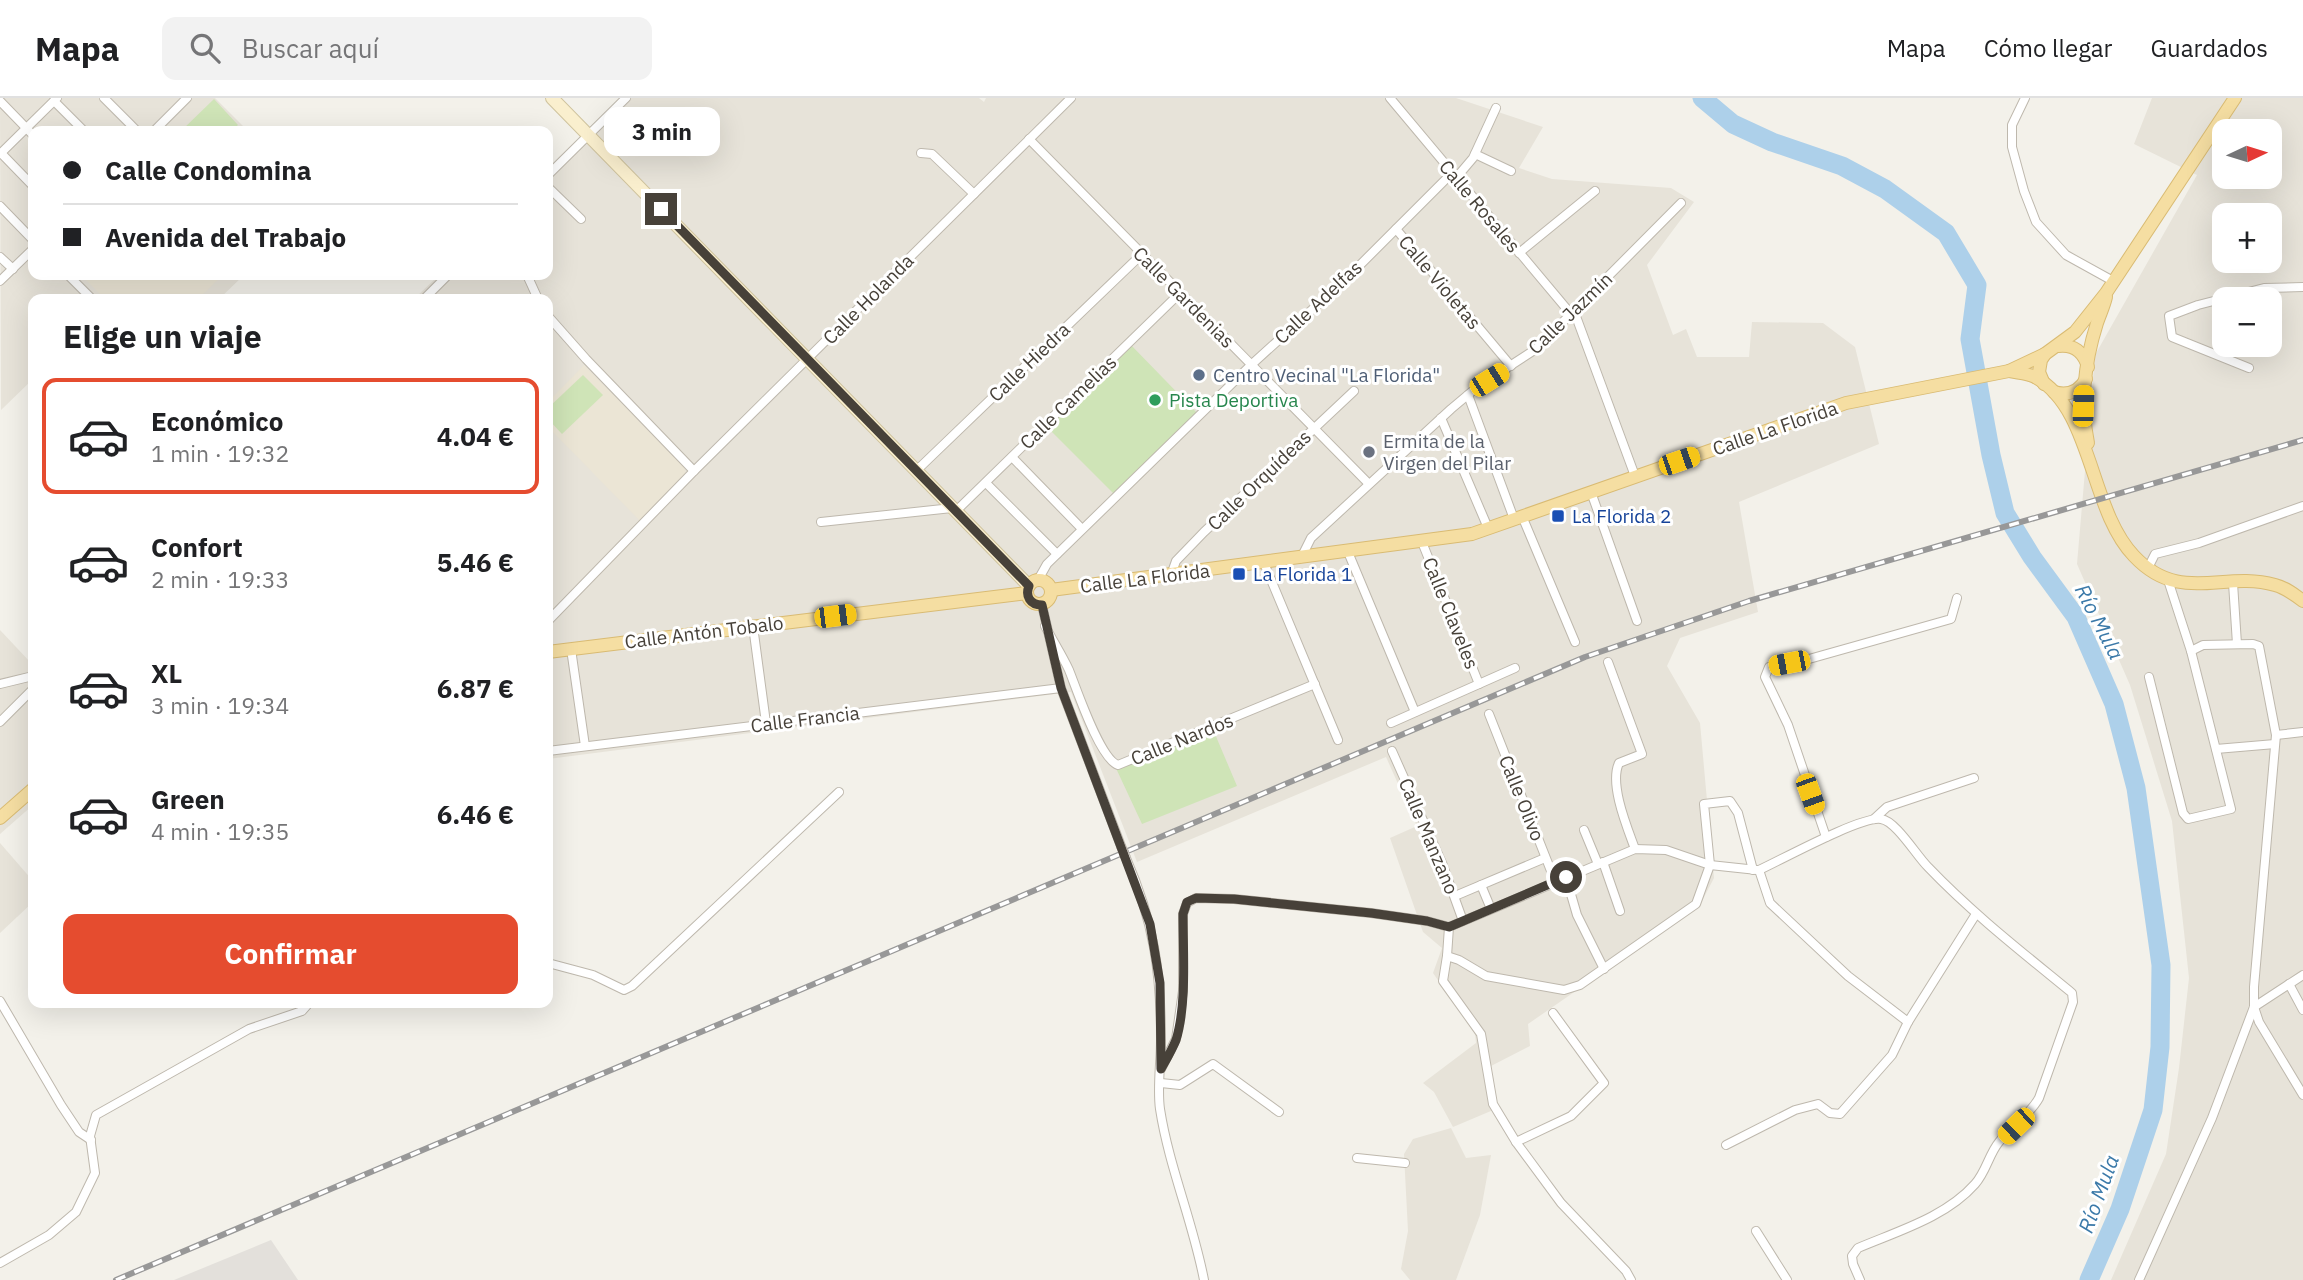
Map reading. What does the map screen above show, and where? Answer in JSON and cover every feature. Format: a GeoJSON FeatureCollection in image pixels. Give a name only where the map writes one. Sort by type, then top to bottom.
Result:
{"type":"FeatureCollection","features":[{"type":"Feature","properties":{"kind":"main road"},"geometry":{"type":"LineString","coordinates":[[2094,474],[2084,413],[2087,373],[2091,344],[2109,287],[2235,98]]}},
{"type":"Feature","properties":{"kind":"main road","name":"Calle La Florida"},"geometry":{"type":"LineString","coordinates":[[1051,590],[1472,534],[1846,403],[2009,371],[2050,350],[2075,332],[2109,287]]}},
{"type":"Feature","properties":{"kind":"main road"},"geometry":{"type":"LineString","coordinates":[[2087,373],[2079,351],[2068,346],[2050,350],[2039,372],[2072,417],[2119,535],[2133,556],[2168,580],[2200,584],[2275,585],[2303,601]]}},
{"type":"Feature","properties":{"kind":"main road"},"geometry":{"type":"LineString","coordinates":[[2009,371],[2035,377],[2049,388],[2067,394],[2074,392],[2087,373]]}},
{"type":"Feature","properties":{"kind":"main road"},"geometry":{"type":"LineString","coordinates":[[1046,583],[1051,590],[1048,601],[1042,605],[1031,602],[1031,586],[1046,583]]}},
{"type":"Feature","properties":{"kind":"main road","name":"Calle Antón Tobalo"},"geometry":{"type":"LineString","coordinates":[[553,651],[1031,586]]}},
{"type":"Feature","properties":{"kind":"main road"},"geometry":{"type":"LineString","coordinates":[[0,818],[28,793]]}},
{"type":"Feature","properties":{"kind":"street"},"geometry":{"type":"LineString","coordinates":[[104,98],[132,126]]}},
{"type":"Feature","properties":{"kind":"street"},"geometry":{"type":"LineString","coordinates":[[159,126],[187,98]]}},
{"type":"Feature","properties":{"kind":"street"},"geometry":{"type":"LineString","coordinates":[[552,98],[1031,586]]}},
{"type":"Feature","properties":{"kind":"street"},"geometry":{"type":"LineString","coordinates":[[553,170],[626,98]]}},
{"type":"Feature","properties":{"kind":"street","name":"Calle Holanda"},"geometry":{"type":"LineString","coordinates":[[553,616],[694,471],[1071,98]]}},
{"type":"Feature","properties":{"kind":"street","name":"Calle Rosales"},"geometry":{"type":"LineString","coordinates":[[1390,98],[1519,253],[1572,312],[1634,476]]}},
{"type":"Feature","properties":{"kind":"street"},"geometry":{"type":"LineString","coordinates":[[2025,98],[2012,125],[2012,147],[2036,222],[2066,255],[2109,287]]}},
{"type":"Feature","properties":{"kind":"street"},"geometry":{"type":"LineString","coordinates":[[28,126],[56,99],[80,126]]}},
{"type":"Feature","properties":{"kind":"street"},"geometry":{"type":"LineString","coordinates":[[0,101],[26,128],[1,153],[28,181]]}},
{"type":"Feature","properties":{"kind":"street","name":"Calle Adelfas"},"geometry":{"type":"LineString","coordinates":[[1031,586],[1057,554],[1251,365],[1347,278],[1475,154],[1496,108]]}},
{"type":"Feature","properties":{"kind":"street","name":"Calle Gardenias"},"geometry":{"type":"LineString","coordinates":[[1029,139],[1369,485]]}},
{"type":"Feature","properties":{"kind":"street"},"geometry":{"type":"LineString","coordinates":[[921,153],[932,154],[974,194]]}},
{"type":"Feature","properties":{"kind":"street"},"geometry":{"type":"LineString","coordinates":[[1475,154],[1511,171]]}},
{"type":"Feature","properties":{"kind":"street"},"geometry":{"type":"LineString","coordinates":[[1519,253],[1595,191]]}},
{"type":"Feature","properties":{"kind":"street"},"geometry":{"type":"LineString","coordinates":[[553,192],[581,219]]}},
{"type":"Feature","properties":{"kind":"street","name":"Calle Jazmín"},"geometry":{"type":"LineString","coordinates":[[1301,558],[1311,538],[1468,395],[1536,349],[1681,203]]}},
{"type":"Feature","properties":{"kind":"street"},"geometry":{"type":"LineString","coordinates":[[0,206],[28,235]]}},
{"type":"Feature","properties":{"kind":"street","name":"Calle Violetas"},"geometry":{"type":"LineString","coordinates":[[1396,229],[1511,366]]}},
{"type":"Feature","properties":{"kind":"street"},"geometry":{"type":"LineString","coordinates":[[0,281],[28,254]]}},
{"type":"Feature","properties":{"kind":"street","name":"Calle Hiedra"},"geometry":{"type":"LineString","coordinates":[[916,471],[1142,254]]}},
{"type":"Feature","properties":{"kind":"street"},"geometry":{"type":"LineString","coordinates":[[0,257],[13,269]]}},
{"type":"Feature","properties":{"kind":"street"},"geometry":{"type":"LineString","coordinates":[[73,280],[87,294]]}},
{"type":"Feature","properties":{"kind":"street"},"geometry":{"type":"LineString","coordinates":[[429,294],[443,280]]}},
{"type":"Feature","properties":{"kind":"street"},"geometry":{"type":"LineString","coordinates":[[2249,368],[2172,337],[2169,316],[2198,305],[2264,288],[2303,287]]}},
{"type":"Feature","properties":{"kind":"street","name":"Calle Camelias"},"geometry":{"type":"LineString","coordinates":[[954,509],[986,483],[1180,293]]}},
{"type":"Feature","properties":{"kind":"street"},"geometry":{"type":"LineString","coordinates":[[553,321],[694,471]]}},
{"type":"Feature","properties":{"kind":"street","name":"Calle Orquídeas"},"geometry":{"type":"LineString","coordinates":[[1171,575],[1176,561],[1312,428],[1354,391]]}},
{"type":"Feature","properties":{"kind":"street"},"geometry":{"type":"LineString","coordinates":[[1468,395],[1518,518],[1575,642]]}},
{"type":"Feature","properties":{"kind":"street"},"geometry":{"type":"LineString","coordinates":[[1441,418],[1488,528]]}},
{"type":"Feature","properties":{"kind":"street"},"geometry":{"type":"LineString","coordinates":[[1012,457],[1083,529]]}},
{"type":"Feature","properties":{"kind":"street"},"geometry":{"type":"LineString","coordinates":[[986,483],[1057,554]]}},
{"type":"Feature","properties":{"kind":"street"},"geometry":{"type":"LineString","coordinates":[[1591,492],[1637,621]]}},
{"type":"Feature","properties":{"kind":"street"},"geometry":{"type":"LineString","coordinates":[[2148,568],[2155,554],[2199,543],[2303,506]]}},
{"type":"Feature","properties":{"kind":"street"},"geometry":{"type":"LineString","coordinates":[[821,522],[954,509]]}},
{"type":"Feature","properties":{"kind":"street","name":"Calle Claveles"},"geometry":{"type":"LineString","coordinates":[[1422,542],[1479,684]]}},
{"type":"Feature","properties":{"kind":"street"},"geometry":{"type":"LineString","coordinates":[[1348,552],[1415,712]]}},
{"type":"Feature","properties":{"kind":"street"},"geometry":{"type":"LineString","coordinates":[[1264,563],[1338,740]]}},
{"type":"Feature","properties":{"kind":"street"},"geometry":{"type":"LineString","coordinates":[[2149,677],[2183,813],[2188,819],[2231,809],[2191,651],[2168,580]]}},
{"type":"Feature","properties":{"kind":"street"},"geometry":{"type":"LineString","coordinates":[[2233,583],[2237,644]]}},
{"type":"Feature","properties":{"kind":"street"},"geometry":{"type":"LineString","coordinates":[[1826,837],[1788,724],[1765,677],[1769,667],[1809,659],[1951,619],[1957,598]]}},
{"type":"Feature","properties":{"kind":"street"},"geometry":{"type":"LineString","coordinates":[[1042,605],[1061,688],[1150,924],[1160,983],[1160,1106],[1204,1280]]}},
{"type":"Feature","properties":{"kind":"street"},"geometry":{"type":"LineString","coordinates":[[753,626],[766,723]]}},
{"type":"Feature","properties":{"kind":"street","name":"Calle Nardos"},"geometry":{"type":"LineString","coordinates":[[1045,626],[1068,668],[1087,716],[1109,759],[1118,765],[1315,684]]}},
{"type":"Feature","properties":{"kind":"street"},"geometry":{"type":"LineString","coordinates":[[2191,651],[2203,645],[2253,643],[2259,646],[2275,740],[2253,987],[2254,1007],[2259,1022],[2303,1095]]}},
{"type":"Feature","properties":{"kind":"street"},"geometry":{"type":"LineString","coordinates":[[571,649],[585,746]]}},
{"type":"Feature","properties":{"kind":"street"},"geometry":{"type":"LineString","coordinates":[[1608,662],[1643,754],[1619,762],[1615,770],[1621,809],[1635,849]]}},
{"type":"Feature","properties":{"kind":"street"},"geometry":{"type":"LineString","coordinates":[[1391,723],[1515,668]]}},
{"type":"Feature","properties":{"kind":"street"},"geometry":{"type":"LineString","coordinates":[[0,684],[28,677]]}},
{"type":"Feature","properties":{"kind":"street","name":"Calle Francia"},"geometry":{"type":"LineString","coordinates":[[553,750],[1061,688]]}},
{"type":"Feature","properties":{"kind":"street"},"geometry":{"type":"LineString","coordinates":[[0,722],[28,694]]}},
{"type":"Feature","properties":{"kind":"street","name":"Calle Olivo"},"geometry":{"type":"LineString","coordinates":[[1489,715],[1555,881]]}},
{"type":"Feature","properties":{"kind":"street"},"geometry":{"type":"LineString","coordinates":[[2216,749],[2275,740],[2303,732]]}},
{"type":"Feature","properties":{"kind":"street","name":"Calle Manzano"},"geometry":{"type":"LineString","coordinates":[[1392,751],[1455,896],[1463,921]]}},
{"type":"Feature","properties":{"kind":"street"},"geometry":{"type":"LineString","coordinates":[[1874,819],[1887,807],[1974,778]]}},
{"type":"Feature","properties":{"kind":"street"},"geometry":{"type":"LineString","coordinates":[[553,964],[593,975],[624,990],[632,986],[839,792]]}},
{"type":"Feature","properties":{"kind":"street"},"geometry":{"type":"LineString","coordinates":[[1447,956],[1460,960],[1486,976],[1564,990],[1580,985],[1696,904],[1710,865],[1704,804],[1730,801],[1738,813],[1756,870],[1770,903],[1848,976],[1908,1022]]}},
{"type":"Feature","properties":{"kind":"street"},"geometry":{"type":"LineString","coordinates":[[1161,1069],[1176,1039],[1180,1015],[1183,991],[1183,914],[1187,902],[1196,898],[1234,899],[1371,913],[1449,927],[1635,849],[1665,850],[1710,865],[1756,870],[1826,837],[1882,818],[1892,823],[1918,857],[1976,914],[2072,993],[2073,1002],[2039,1098],[2032,1110],[1999,1141],[1978,1181],[1964,1196],[1940,1212],[1858,1248],[1852,1256],[1860,1280]]}},
{"type":"Feature","properties":{"kind":"street"},"geometry":{"type":"LineString","coordinates":[[1584,830],[1620,911]]}},
{"type":"Feature","properties":{"kind":"street"},"geometry":{"type":"LineString","coordinates":[[1455,896],[1545,858]]}},
{"type":"Feature","properties":{"kind":"street"},"geometry":{"type":"LineString","coordinates":[[1566,877],[1577,915],[1604,969]]}},
{"type":"Feature","properties":{"kind":"street"},"geometry":{"type":"LineString","coordinates":[[1481,885],[1491,909]]}},
{"type":"Feature","properties":{"kind":"street"},"geometry":{"type":"LineString","coordinates":[[1726,1145],[1795,1110],[1818,1104],[1830,1113],[1840,1115],[1892,1055],[1908,1022],[1976,914]]}},
{"type":"Feature","properties":{"kind":"street"},"geometry":{"type":"LineString","coordinates":[[1449,927],[1443,981],[1480,1034],[1493,1104],[1516,1142],[1561,1203],[1631,1280]]}},
{"type":"Feature","properties":{"kind":"street"},"geometry":{"type":"LineString","coordinates":[[2139,1280],[2212,1118],[2254,1007],[2303,975]]}},
{"type":"Feature","properties":{"kind":"street"},"geometry":{"type":"LineString","coordinates":[[2288,984],[2303,1010]]}},
{"type":"Feature","properties":{"kind":"street"},"geometry":{"type":"LineString","coordinates":[[0,1001],[61,1105],[79,1132],[91,1140]]}},
{"type":"Feature","properties":{"kind":"street"},"geometry":{"type":"LineString","coordinates":[[0,1264],[49,1235],[76,1212],[95,1173],[91,1140],[96,1115],[250,1030],[305,1008]]}},
{"type":"Feature","properties":{"kind":"street"},"geometry":{"type":"LineString","coordinates":[[1516,1142],[1571,1116],[1604,1083],[1553,1013]]}},
{"type":"Feature","properties":{"kind":"street"},"geometry":{"type":"LineString","coordinates":[[1161,1083],[1180,1085],[1213,1064],[1279,1112]]}},
{"type":"Feature","properties":{"kind":"street"},"geometry":{"type":"LineString","coordinates":[[1357,1158],[1405,1163]]}},
{"type":"Feature","properties":{"kind":"street"},"geometry":{"type":"LineString","coordinates":[[1756,1231],[1787,1280]]}},
{"type":"Feature","properties":{"kind":"shaded area"},"geometry":{"type":"Polygon","coordinates":[[[0,98],[215,98],[243,126],[28,126],[28,280],[239,280],[224,294],[28,294],[28,384],[1,410],[0,98]]]}},
{"type":"Feature","properties":{"kind":"shaded area"},"geometry":{"type":"Polygon","coordinates":[[[620,98],[979,98],[984,102],[986,98],[1456,98],[1543,127],[1519,168],[1552,179],[1671,188],[1694,202],[1647,265],[1673,335],[1686,329],[1697,357],[1749,357],[1752,322],[1823,323],[1855,347],[1879,444],[1739,502],[1758,612],[1680,638],[1667,666],[1700,723],[1714,878],[1700,905],[1528,1024],[1530,1046],[1491,1066],[1498,1108],[1453,1127],[1434,1092],[1423,1083],[1476,1043],[1475,1034],[1433,973],[1442,948],[1423,932],[1390,838],[1417,826],[1386,757],[1137,862],[1071,692],[553,758],[553,294],[419,294],[434,280],[553,280],[553,163],[620,98]]]}},
{"type":"Feature","properties":{"kind":"shaded area"},"geometry":{"type":"Polygon","coordinates":[[[2152,98],[2303,98],[2303,1280],[2111,1280],[2166,1154],[2189,978],[2172,821],[2130,685],[2077,564],[2095,355],[2197,175],[2134,144],[2152,98]]]}},
{"type":"Feature","properties":{"kind":"shaded area"},"geometry":{"type":"Polygon","coordinates":[[[86,280],[218,280],[203,294],[100,294],[86,280]]]}},
{"type":"Feature","properties":{"kind":"shaded area"},"geometry":{"type":"Polygon","coordinates":[[[584,365],[684,467],[686,474],[640,521],[553,432],[553,397],[584,365]]]}},
{"type":"Feature","properties":{"kind":"shaded area"},"geometry":{"type":"Polygon","coordinates":[[[0,630],[28,660],[28,809],[0,834],[0,630]]]}},
{"type":"Feature","properties":{"kind":"shaded area"},"geometry":{"type":"Polygon","coordinates":[[[0,843],[28,875],[28,907],[0,933],[0,843]]]}},
{"type":"Feature","properties":{"kind":"shaded area"},"geometry":{"type":"Polygon","coordinates":[[[1451,1128],[1466,1158],[1491,1155],[1480,1215],[1456,1280],[1410,1280],[1401,1269],[1408,1231],[1404,1154],[1413,1139],[1451,1128]]]}},
{"type":"Feature","properties":{"kind":"shaded area"},"geometry":{"type":"Polygon","coordinates":[[[271,1240],[298,1280],[174,1280],[271,1240]]]}},
{"type":"Feature","properties":{"kind":"green space"},"geometry":{"type":"Polygon","coordinates":[[[214,99],[238,125],[237,126],[186,126],[214,99]]]}},
{"type":"Feature","properties":{"kind":"green space"},"geometry":{"type":"Polygon","coordinates":[[[1129,343],[1199,415],[1116,496],[1045,425],[1129,343]]]}},
{"type":"Feature","properties":{"kind":"green space"},"geometry":{"type":"Polygon","coordinates":[[[583,375],[603,395],[562,434],[553,424],[553,403],[583,375]]]}},
{"type":"Feature","properties":{"kind":"green space"},"geometry":{"type":"Polygon","coordinates":[[[1212,727],[1237,786],[1142,824],[1114,764],[1212,727]]]}},
{"type":"Feature","properties":{"kind":"waterway","name":"Río Mula"},"geometry":{"type":"LineString","coordinates":[[1702,98],[1733,124],[1772,142],[1842,166],[1885,189],[1946,233],[1977,285],[1970,339],[1991,455],[2005,513],[2032,557],[2076,617],[2114,704],[2136,788],[2161,965],[2160,1047],[2153,1110],[2120,1209],[2089,1280]]}},
{"type":"Feature","properties":{"kind":"railway"},"geometry":{"type":"LineString","coordinates":[[116,1280],[1585,657],[1749,601],[2303,440]]}},
{"type":"Feature","properties":{"kind":"place","name":"Centro Vecinal \"La Florida\""},"geometry":{"type":"Point","coordinates":[1199,375]}},
{"type":"Feature","properties":{"kind":"place","name":"Pista Deportiva"},"geometry":{"type":"Point","coordinates":[1155,400]}},
{"type":"Feature","properties":{"kind":"place","name":"Ermita de la Virgen del Pilar"},"geometry":{"type":"Point","coordinates":[1369,452]}},
{"type":"Feature","properties":{"kind":"place","name":"La Florida 2"},"geometry":{"type":"Point","coordinates":[1558,516]}},
{"type":"Feature","properties":{"kind":"place","name":"La Florida 1"},"geometry":{"type":"Point","coordinates":[1239,574]}},
{"type":"Feature","properties":{"kind":"route"},"geometry":{"type":"LineString","coordinates":[[661,209],[1029,586],[1029,600],[1042,605],[1061,688],[1150,924],[1160,983],[1161,1069],[1176,1039],[1180,1015],[1183,991],[1183,914],[1187,902],[1196,898],[1234,899],[1371,913],[1449,927],[1566,877]]}}]}
